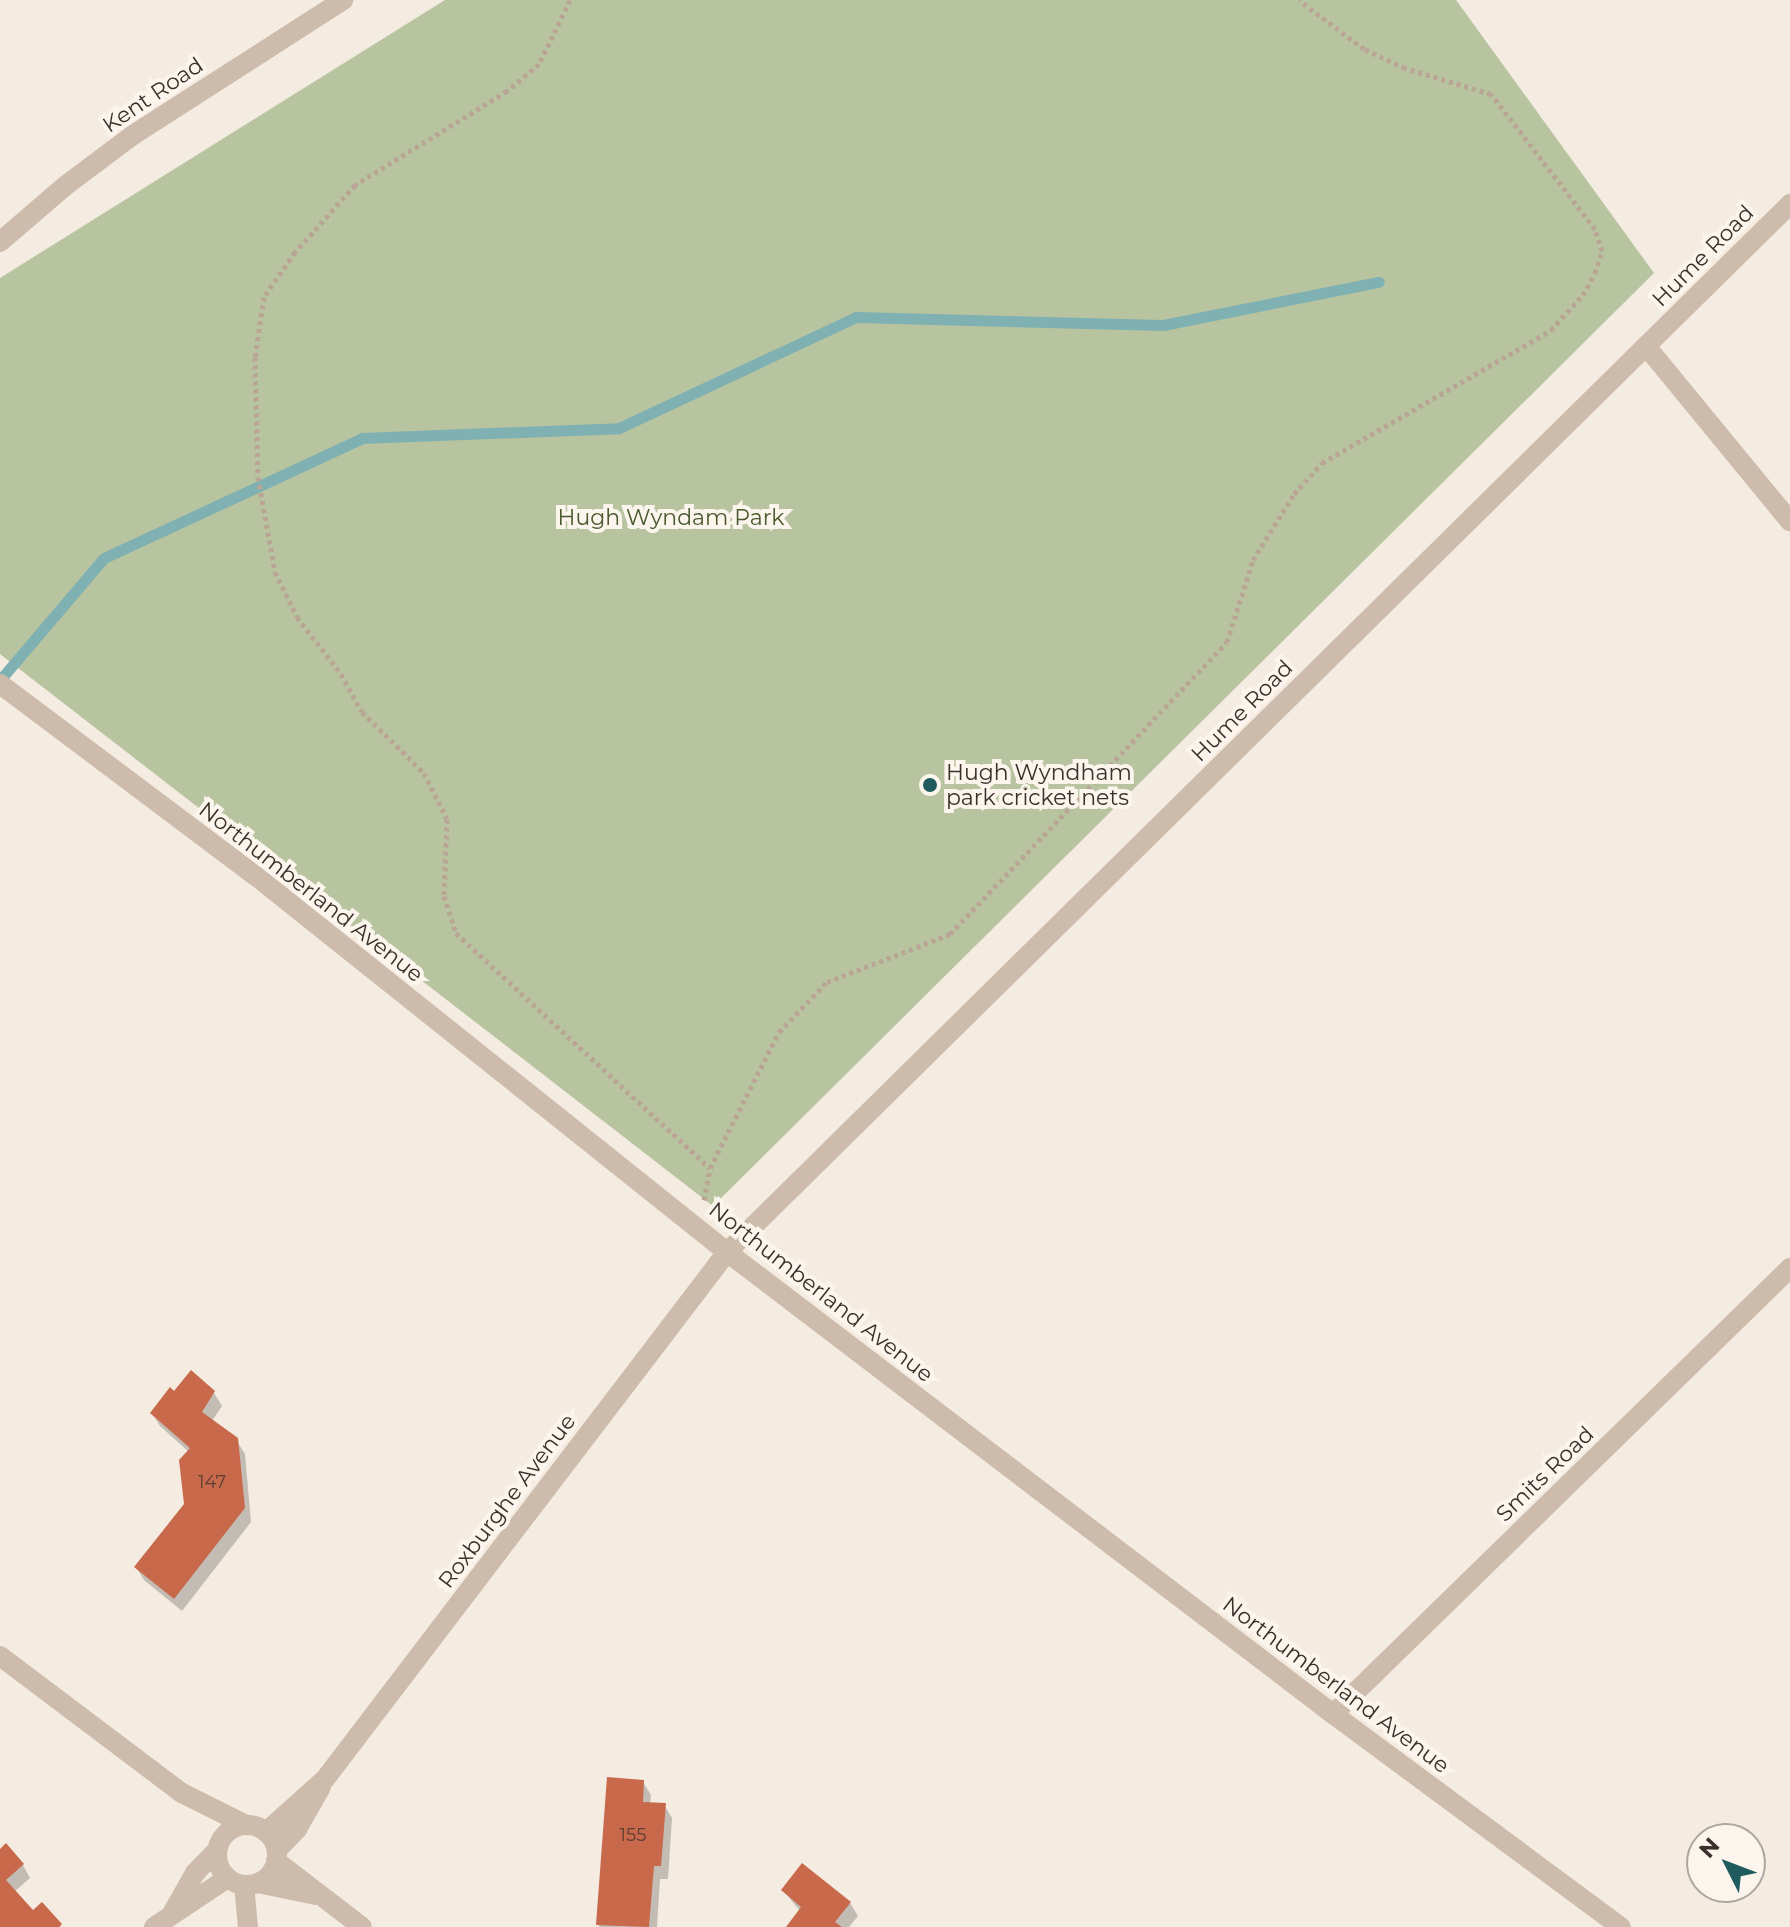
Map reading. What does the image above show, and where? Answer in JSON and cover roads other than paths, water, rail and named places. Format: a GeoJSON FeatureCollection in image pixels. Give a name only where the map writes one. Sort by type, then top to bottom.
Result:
{"type":"FeatureCollection","features":[{"type":"Feature","properties":{"kind":"street","name":"Kent Road"},"geometry":{"type":"LineString","coordinates":[[0,242],[65,186],[133,135],[343,0]]}},
{"type":"Feature","properties":{"kind":"street","name":"Hume Road"},"geometry":{"type":"LineString","coordinates":[[727,1252],[1790,204]]}},
{"type":"Feature","properties":{"kind":"street"},"geometry":{"type":"LineString","coordinates":[[1646,346],[1790,521]]}},
{"type":"Feature","properties":{"kind":"street","name":"Northumberland Avenue"},"geometry":{"type":"LineString","coordinates":[[0,684],[256,876],[727,1252],[1333,1714],[1621,1927]]}},
{"type":"Feature","properties":{"kind":"street","name":"Roxburghe Avenue"},"geometry":{"type":"LineString","coordinates":[[266,1832],[325,1779],[727,1252]]}},
{"type":"Feature","properties":{"kind":"street","name":"Smits Road"},"geometry":{"type":"LineString","coordinates":[[1333,1714],[1790,1268]]}},
{"type":"Feature","properties":{"kind":"street"},"geometry":{"type":"LineString","coordinates":[[0,1656],[182,1793],[266,1832],[276,1855],[320,1896],[362,1927]]}},
{"type":"Feature","properties":{"kind":"street","name":"Roxburghe Avenue"},"geometry":{"type":"LineString","coordinates":[[276,1855],[307,1815],[325,1779]]}},
{"type":"Feature","properties":{"kind":"street"},"geometry":{"type":"LineString","coordinates":[[182,1793],[219,1844],[218,1866],[243,1882],[320,1896]]}},
{"type":"Feature","properties":{"kind":"street"},"geometry":{"type":"LineString","coordinates":[[173,1912],[195,1873],[219,1844],[232,1829],[246,1825]]}},
{"type":"Feature","properties":{"kind":"street"},"geometry":{"type":"LineString","coordinates":[[154,1927],[173,1912],[243,1882],[270,1875],[276,1855]]}},
{"type":"Feature","properties":{"kind":"street"},"geometry":{"type":"LineString","coordinates":[[243,1882],[248,1927]]}},
{"type":"Feature","properties":{"kind":"waterway"},"geometry":{"type":"LineString","coordinates":[[0,680],[104,558],[362,438],[619,428],[856,317],[1163,325],[1379,282]]}},
{"type":"Feature","properties":{"kind":"place","name":"Hugh Wyndham park cricket nets"},"geometry":{"type":"Point","coordinates":[930,785]}},
{"type":"Feature","properties":{"kind":"park label","name":"Hugh Wyndam Park"},"geometry":{"type":"Point","coordinates":[671,518]}}]}
